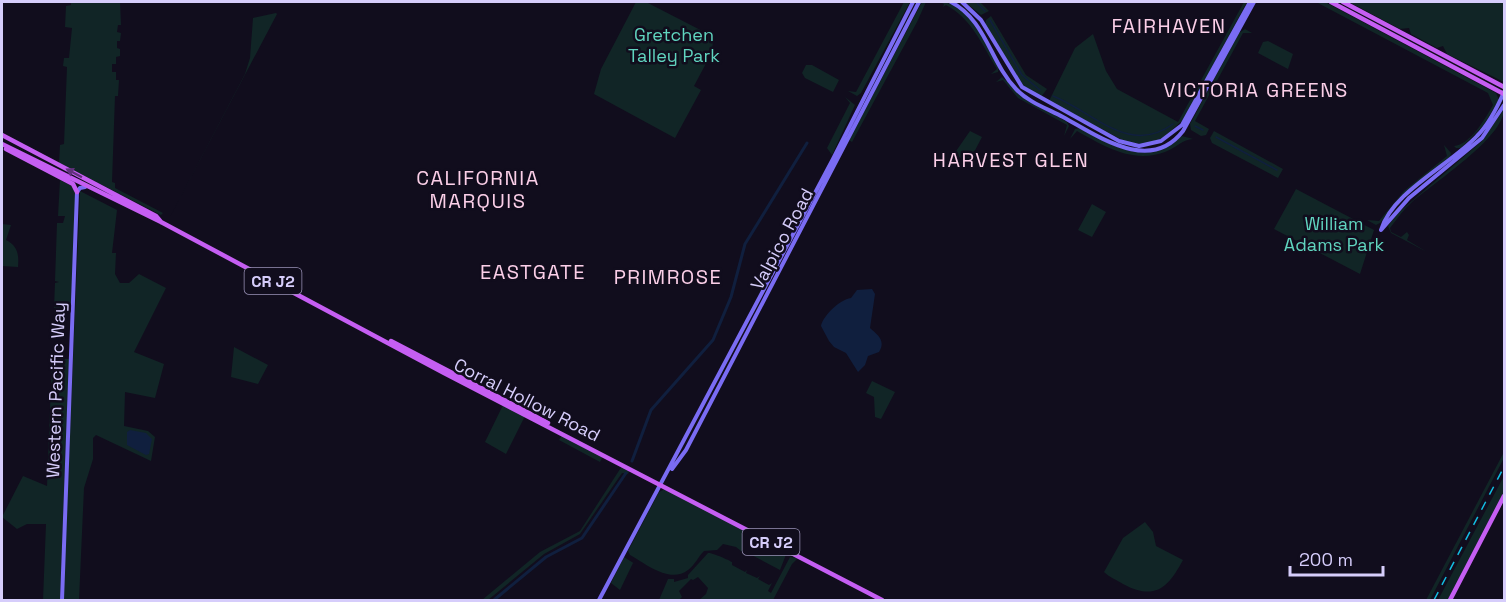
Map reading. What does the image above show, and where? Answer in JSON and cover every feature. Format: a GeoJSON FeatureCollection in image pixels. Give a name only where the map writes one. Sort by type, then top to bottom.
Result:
{"type":"FeatureCollection","features":[{"type":"Feature","properties":{"kind":"main road","name":"Valpico Road"},"geometry":{"type":"LineString","coordinates":[[600,600],[833,159],[913,2]]}},
{"type":"Feature","properties":{"kind":"main road","name":"Valpico Road"},"geometry":{"type":"LineString","coordinates":[[661,484],[686,450],[919,2]]}},
{"type":"Feature","properties":{"kind":"main road"},"geometry":{"type":"LineString","coordinates":[[951,2],[974,20],[1010,81],[1024,96],[1119,147],[1143,151],[1162,147],[1180,135],[1254,2]]}},
{"type":"Feature","properties":{"kind":"main road"},"geometry":{"type":"LineString","coordinates":[[962,2],[977,15],[1015,79],[1028,92],[1121,142],[1145,146],[1166,139],[1182,125],[1250,2]]}},
{"type":"Feature","properties":{"kind":"main road"},"geometry":{"type":"LineString","coordinates":[[1331,2],[1504,93],[1479,134],[1405,196],[1387,217],[1381,230],[1409,198],[1485,135],[1504,105]]}},
{"type":"Feature","properties":{"kind":"main road"},"geometry":{"type":"LineString","coordinates":[[1343,2],[1504,87]]}},
{"type":"Feature","properties":{"kind":"main road","name":"CR J2"},"geometry":{"type":"LineString","coordinates":[[2,135],[156,216],[161,222]]}},
{"type":"Feature","properties":{"kind":"main road"},"geometry":{"type":"LineString","coordinates":[[2,145],[73,184],[78,192],[85,186]]}},
{"type":"Feature","properties":{"kind":"main road","name":"CR J2"},"geometry":{"type":"LineString","coordinates":[[2,145],[161,222]]}},
{"type":"Feature","properties":{"kind":"main road"},"geometry":{"type":"LineString","coordinates":[[95,191],[98,186]]}},
{"type":"Feature","properties":{"kind":"main road","name":"Western Pacific Way"},"geometry":{"type":"LineString","coordinates":[[62,600],[78,192]]}},
{"type":"Feature","properties":{"kind":"main road","name":"Corral Hollow Road"},"geometry":{"type":"LineString","coordinates":[[161,222],[385,340],[437,363],[553,428],[882,600]]}},
{"type":"Feature","properties":{"kind":"main road"},"geometry":{"type":"LineString","coordinates":[[1450,600],[1504,496]]}},
{"type":"Feature","properties":{"kind":"green space"},"geometry":{"type":"Polygon","coordinates":[[[71,2],[120,2],[121,25],[118,25],[117,32],[121,33],[120,41],[117,41],[117,48],[120,49],[120,56],[116,57],[116,64],[112,64],[112,72],[116,72],[116,80],[119,80],[118,96],[115,96],[112,182],[115,183],[115,188],[163,213],[161,215],[59,163],[60,145],[64,144],[67,67],[63,66],[64,58],[69,58],[72,28],[65,27],[66,6],[71,5],[71,2]]]}},
{"type":"Feature","properties":{"kind":"green space","name":"Gretchen Talley Park"},"geometry":{"type":"Polygon","coordinates":[[[636,2],[646,2],[714,37],[711,54],[694,86],[701,90],[675,138],[594,94],[601,69],[636,2]]]}},
{"type":"Feature","properties":{"kind":"green space"},"geometry":{"type":"Polygon","coordinates":[[[904,2],[910,2],[861,93],[857,96],[848,91],[856,92],[904,2]]]}},
{"type":"Feature","properties":{"kind":"green space"},"geometry":{"type":"Polygon","coordinates":[[[922,2],[926,2],[917,22],[852,142],[849,140],[922,2]]]}},
{"type":"Feature","properties":{"kind":"green space"},"geometry":{"type":"Polygon","coordinates":[[[940,2],[951,4],[968,16],[983,37],[999,67],[998,72],[991,74],[997,69],[970,25],[946,5],[943,7],[944,4],[940,2]]]}},
{"type":"Feature","properties":{"kind":"green space"},"geometry":{"type":"Polygon","coordinates":[[[965,2],[980,2],[989,11],[981,15],[965,2]]]}},
{"type":"Feature","properties":{"kind":"green space"},"geometry":{"type":"Polygon","coordinates":[[[1244,2],[1247,2],[1184,119],[1162,139],[1143,144],[1126,142],[1049,101],[1075,48],[1093,34],[1106,71],[1117,89],[1178,122],[1244,2]]]}},
{"type":"Feature","properties":{"kind":"green space"},"geometry":{"type":"Polygon","coordinates":[[[1316,2],[1325,2],[1496,93],[1499,100],[1483,126],[1461,148],[1456,148],[1454,146],[1460,145],[1471,136],[1490,111],[1493,105],[1488,93],[1316,2]]]}},
{"type":"Feature","properties":{"kind":"green space"},"geometry":{"type":"Polygon","coordinates":[[[1349,2],[1504,2],[1504,82],[1447,54],[1443,46],[1437,48],[1411,34],[1409,28],[1400,29],[1349,2]]]}},
{"type":"Feature","properties":{"kind":"green space"},"geometry":{"type":"Polygon","coordinates":[[[277,14],[170,217],[245,74],[250,58],[253,18],[277,14]]]}},
{"type":"Feature","properties":{"kind":"green space"},"geometry":{"type":"Polygon","coordinates":[[[991,16],[1026,75],[1047,89],[1041,97],[1024,87],[985,25],[986,20],[991,16]]]}},
{"type":"Feature","properties":{"kind":"green space"},"geometry":{"type":"Polygon","coordinates":[[[1245,29],[1252,33],[1243,33],[1195,121],[1209,129],[1206,135],[1201,136],[1191,130],[1190,124],[1239,33],[1245,29]]]}},
{"type":"Feature","properties":{"kind":"green space"},"geometry":{"type":"Polygon","coordinates":[[[1268,41],[1293,54],[1288,69],[1258,53],[1263,42],[1268,41]]]}},
{"type":"Feature","properties":{"kind":"green space"},"geometry":{"type":"Polygon","coordinates":[[[806,65],[812,65],[839,80],[833,92],[805,78],[802,73],[806,65]]]}},
{"type":"Feature","properties":{"kind":"green space"},"geometry":{"type":"Polygon","coordinates":[[[1002,77],[1031,102],[1067,122],[1069,126],[1064,136],[1067,125],[1018,98],[1003,80],[996,82],[1002,77]]]}},
{"type":"Feature","properties":{"kind":"green space"},"geometry":{"type":"Polygon","coordinates":[[[845,97],[855,105],[832,155],[827,148],[850,103],[845,97]]]}},
{"type":"Feature","properties":{"kind":"green space"},"geometry":{"type":"Polygon","coordinates":[[[1504,109],[1501,121],[1493,133],[1466,159],[1411,203],[1390,228],[1391,232],[1401,237],[1407,232],[1409,235],[1407,240],[1427,252],[1391,233],[1388,226],[1398,213],[1482,141],[1504,109]]]}},
{"type":"Feature","properties":{"kind":"green space"},"geometry":{"type":"Polygon","coordinates":[[[1079,128],[1130,151],[1155,150],[1182,136],[1193,139],[1186,140],[1165,152],[1153,155],[1130,155],[1119,152],[1077,131],[1070,139],[1075,129],[1079,128]]]}},
{"type":"Feature","properties":{"kind":"green space"},"geometry":{"type":"Polygon","coordinates":[[[970,131],[982,137],[971,158],[966,161],[954,154],[970,131]]]}},
{"type":"Feature","properties":{"kind":"green space"},"geometry":{"type":"Polygon","coordinates":[[[1214,131],[1283,169],[1278,178],[1212,143],[1210,138],[1214,131]]]}},
{"type":"Feature","properties":{"kind":"green space"},"geometry":{"type":"Polygon","coordinates":[[[1444,145],[1451,153],[1450,157],[1405,194],[1380,223],[1376,225],[1367,220],[1379,221],[1404,191],[1447,156],[1444,145]]]}},
{"type":"Feature","properties":{"kind":"green space"},"geometry":{"type":"Polygon","coordinates":[[[60,180],[74,187],[76,192],[71,308],[54,308],[55,283],[59,282],[55,281],[57,223],[63,223],[65,216],[58,216],[60,180]]]}},
{"type":"Feature","properties":{"kind":"green space","name":"William Adams Park"},"geometry":{"type":"Polygon","coordinates":[[[1296,189],[1374,230],[1360,274],[1274,229],[1296,189]]]}},
{"type":"Feature","properties":{"kind":"green space"},"geometry":{"type":"Polygon","coordinates":[[[80,191],[117,210],[112,253],[116,253],[115,274],[120,283],[129,283],[139,274],[166,288],[134,352],[164,364],[155,398],[125,392],[124,426],[148,431],[155,437],[151,461],[96,435],[93,438],[93,459],[84,488],[79,600],[63,600],[80,191]]]}},
{"type":"Feature","properties":{"kind":"green space"},"geometry":{"type":"Polygon","coordinates":[[[1092,204],[1106,212],[1092,237],[1078,230],[1092,204]]]}},
{"type":"Feature","properties":{"kind":"green space"},"geometry":{"type":"Polygon","coordinates":[[[2,224],[11,225],[6,240],[17,251],[18,267],[2,266],[2,224]]]}},
{"type":"Feature","properties":{"kind":"green space"},"geometry":{"type":"Polygon","coordinates":[[[234,347],[268,365],[258,384],[231,377],[234,347]]]}},
{"type":"Feature","properties":{"kind":"green space"},"geometry":{"type":"Polygon","coordinates":[[[52,358],[69,359],[60,600],[43,600],[46,524],[27,524],[17,529],[2,517],[23,476],[47,486],[52,358]]]}},
{"type":"Feature","properties":{"kind":"green space"},"geometry":{"type":"Polygon","coordinates":[[[872,381],[895,392],[881,419],[875,417],[874,397],[866,393],[872,381]]]}},
{"type":"Feature","properties":{"kind":"green space"},"geometry":{"type":"Polygon","coordinates":[[[503,405],[525,416],[506,454],[485,442],[503,405]]]}},
{"type":"Feature","properties":{"kind":"green space"},"geometry":{"type":"Polygon","coordinates":[[[562,435],[603,456],[600,462],[559,440],[562,435]]]}},
{"type":"Feature","properties":{"kind":"green space"},"geometry":{"type":"Polygon","coordinates":[[[1504,452],[1504,458],[1430,600],[1426,600],[1504,452]]]}},
{"type":"Feature","properties":{"kind":"green space"},"geometry":{"type":"Polygon","coordinates":[[[622,466],[630,470],[628,474],[622,473],[580,534],[544,554],[488,600],[482,600],[540,552],[580,531],[622,466]]]}},
{"type":"Feature","properties":{"kind":"green space"},"geometry":{"type":"Polygon","coordinates":[[[1504,476],[1504,492],[1448,600],[1438,600],[1504,476]]]}},
{"type":"Feature","properties":{"kind":"green space"},"geometry":{"type":"Polygon","coordinates":[[[665,489],[787,552],[780,570],[748,553],[746,555],[736,547],[723,544],[717,550],[704,551],[688,570],[674,575],[658,571],[630,555],[628,551],[659,492],[665,489]]]}},
{"type":"Feature","properties":{"kind":"green space"},"geometry":{"type":"Polygon","coordinates":[[[1145,522],[1153,532],[1156,546],[1183,560],[1166,584],[1152,591],[1134,589],[1104,572],[1123,538],[1145,522]]]}},
{"type":"Feature","properties":{"kind":"green space"},"geometry":{"type":"Polygon","coordinates":[[[708,553],[732,562],[732,565],[745,572],[747,570],[746,573],[757,578],[760,576],[758,579],[769,585],[772,583],[768,591],[771,593],[790,557],[798,558],[792,564],[773,600],[699,600],[706,594],[708,588],[698,577],[691,579],[679,591],[682,597],[680,599],[659,600],[668,579],[674,579],[674,582],[688,578],[688,575],[708,553]]]}},
{"type":"Feature","properties":{"kind":"green space"},"geometry":{"type":"Polygon","coordinates":[[[624,557],[635,564],[633,563],[620,590],[611,583],[624,557]]]}},
{"type":"Feature","properties":{"kind":"water"},"geometry":{"type":"Polygon","coordinates":[[[872,289],[875,294],[870,328],[878,336],[882,345],[879,352],[868,356],[865,365],[858,372],[846,353],[834,347],[829,341],[821,326],[832,309],[851,298],[857,290],[872,289]]]}},
{"type":"Feature","properties":{"kind":"water"},"geometry":{"type":"Polygon","coordinates":[[[130,430],[146,433],[152,439],[149,454],[146,455],[127,445],[127,432],[130,430]]]}},
{"type":"Feature","properties":{"kind":"waterway"},"geometry":{"type":"LineString","coordinates":[[976,2],[985,11]]}},
{"type":"Feature","properties":{"kind":"waterway"},"geometry":{"type":"LineString","coordinates":[[990,20],[1022,75],[1040,90]]}},
{"type":"Feature","properties":{"kind":"waterway"},"geometry":{"type":"LineString","coordinates":[[1053,96],[1127,134],[1142,136],[1157,133],[1173,124]]}},
{"type":"Feature","properties":{"kind":"waterway"},"geometry":{"type":"LineString","coordinates":[[1195,126],[1203,130]]}},
{"type":"Feature","properties":{"kind":"waterway"},"geometry":{"type":"LineString","coordinates":[[1216,137],[1277,170]]}},
{"type":"Feature","properties":{"kind":"waterway"},"geometry":{"type":"LineString","coordinates":[[632,461],[651,410],[713,340],[731,297],[745,244],[807,143]]}},
{"type":"Feature","properties":{"kind":"waterway"},"geometry":{"type":"LineString","coordinates":[[494,600],[546,557],[582,538],[626,473]]}},
{"type":"Feature","properties":{"kind":"railway"},"geometry":{"type":"LineString","coordinates":[[1434,600],[1504,467]]}},
{"type":"Feature","properties":{"kind":"district","name":"FAIRHAVEN"},"geometry":{"type":"Point","coordinates":[1169,26]}},
{"type":"Feature","properties":{"kind":"district","name":"VICTORIA GREENS"},"geometry":{"type":"Point","coordinates":[1256,90]}},
{"type":"Feature","properties":{"kind":"district","name":"HARVEST GLEN"},"geometry":{"type":"Point","coordinates":[1011,160]}},
{"type":"Feature","properties":{"kind":"district","name":"CALIFORNIA MARQUIS"},"geometry":{"type":"Point","coordinates":[478,190]}},
{"type":"Feature","properties":{"kind":"district","name":"EASTGATE"},"geometry":{"type":"Point","coordinates":[533,272]}},
{"type":"Feature","properties":{"kind":"district","name":"PRIMROSE"},"geometry":{"type":"Point","coordinates":[668,277]}}]}
